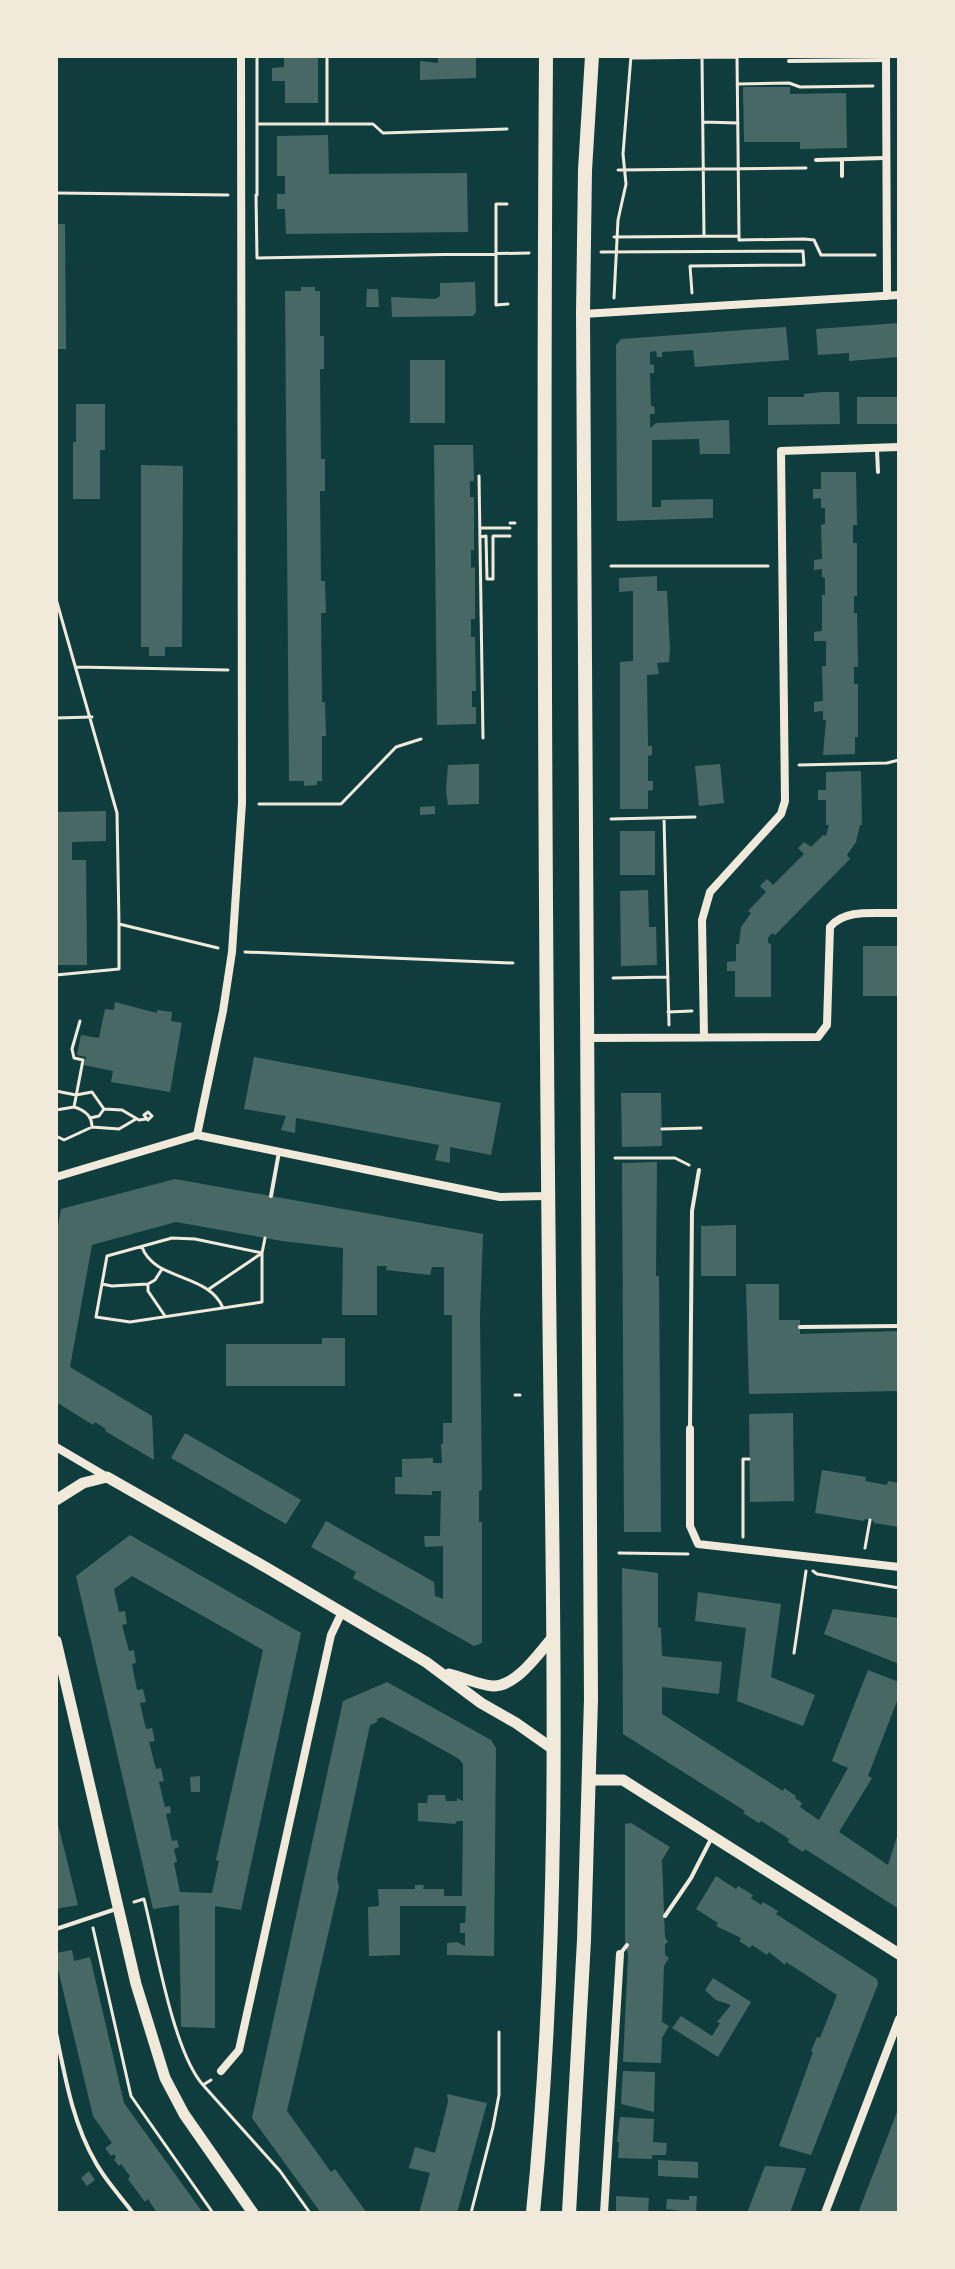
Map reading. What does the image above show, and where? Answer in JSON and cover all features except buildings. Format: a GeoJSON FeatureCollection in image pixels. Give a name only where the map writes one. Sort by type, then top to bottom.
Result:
{"type":"FeatureCollection","features":[{"type":"Feature","properties":{"kind":"main road"},"geometry":{"type":"LineString","coordinates":[[533,2213],[549,1974],[553,1749],[544,452],[546,56]]}},
{"type":"Feature","properties":{"kind":"main road"},"geometry":{"type":"LineString","coordinates":[[569,2213],[583,1971],[591,1671],[583,314],[585,170],[592,56]]}},
{"type":"Feature","properties":{"kind":"street"},"geometry":{"type":"LineString","coordinates":[[197,1135],[232,952],[242,803],[241,56]]}},
{"type":"Feature","properties":{"kind":"street"},"geometry":{"type":"LineString","coordinates":[[886,58],[887,296]]}},
{"type":"Feature","properties":{"kind":"street"},"geometry":{"type":"LineString","coordinates":[[583,314],[899,295]]}},
{"type":"Feature","properties":{"kind":"street"},"geometry":{"type":"LineString","coordinates":[[704,1037],[702,920],[710,892],[781,814],[785,801],[781,451],[899,447]]}},
{"type":"Feature","properties":{"kind":"street"},"geometry":{"type":"LineString","coordinates":[[588,1038],[818,1037],[827,1025],[830,927],[845,915],[899,913]]}},
{"type":"Feature","properties":{"kind":"street"},"geometry":{"type":"LineString","coordinates":[[56,1177],[197,1135],[500,1197],[548,1196]]}},
{"type":"Feature","properties":{"kind":"street"},"geometry":{"type":"LineString","coordinates":[[690,1429],[690,1526],[698,1544],[899,1567]]}},
{"type":"Feature","properties":{"kind":"street"},"geometry":{"type":"LineString","coordinates":[[56,1447],[440,1671],[481,1703],[553,1749]]}},
{"type":"Feature","properties":{"kind":"street"},"geometry":{"type":"LineString","coordinates":[[56,1500],[83,1483],[107,1477]]}},
{"type":"Feature","properties":{"kind":"street"},"geometry":{"type":"LineString","coordinates":[[221,2071],[239,2050],[331,1635],[342,1612]]}},
{"type":"Feature","properties":{"kind":"street"},"geometry":{"type":"LineString","coordinates":[[440,1671],[492,1686],[503,1683],[516,1675],[552,1638]]}},
{"type":"Feature","properties":{"kind":"street"},"geometry":{"type":"LineString","coordinates":[[56,1641],[145,2018],[165,2078],[184,2114],[253,2213]]}},
{"type":"Feature","properties":{"kind":"street"},"geometry":{"type":"LineString","coordinates":[[589,1780],[623,1780],[899,1954]]}},
{"type":"Feature","properties":{"kind":"street"},"geometry":{"type":"LineString","coordinates":[[604,2213],[620,1954]]}},
{"type":"Feature","properties":{"kind":"street"},"geometry":{"type":"LineString","coordinates":[[825,2213],[899,2019]]}},
{"type":"Feature","properties":{"kind":"lane"},"geometry":{"type":"LineString","coordinates":[[789,61],[886,58]]}},
{"type":"Feature","properties":{"kind":"lane"},"geometry":{"type":"LineString","coordinates":[[816,160],[886,158]]}},
{"type":"Feature","properties":{"kind":"lane"},"geometry":{"type":"LineString","coordinates":[[842,160],[842,176]]}},
{"type":"Feature","properties":{"kind":"lane"},"geometry":{"type":"LineString","coordinates":[[877,448],[878,472]]}},
{"type":"Feature","properties":{"kind":"lane"},"geometry":{"type":"LineString","coordinates":[[271,1196],[279,1152]]}},
{"type":"Feature","properties":{"kind":"lane"},"geometry":{"type":"LineString","coordinates":[[690,1429],[692,1211],[699,1170]]}},
{"type":"Feature","properties":{"kind":"lane"},"geometry":{"type":"LineString","coordinates":[[800,1327],[899,1326]]}},
{"type":"Feature","properties":{"kind":"lane"},"geometry":{"type":"LineString","coordinates":[[665,1916],[691,1878],[712,1837]]}},
{"type":"Feature","properties":{"kind":"lane"},"geometry":{"type":"LineString","coordinates":[[56,1929],[118,1909]]}},
{"type":"Feature","properties":{"kind":"lane"},"geometry":{"type":"LineString","coordinates":[[620,1954],[627,1945]]}},
{"type":"Feature","properties":{"kind":"lane"},"geometry":{"type":"LineString","coordinates":[[56,2033],[84,2139],[97,2165],[133,2213]]}},
{"type":"Feature","properties":{"kind":"path"},"geometry":{"type":"LineString","coordinates":[[257,56],[257,195]]}},
{"type":"Feature","properties":{"kind":"path"},"geometry":{"type":"LineString","coordinates":[[327,56],[327,124]]}},
{"type":"Feature","properties":{"kind":"path"},"geometry":{"type":"LineString","coordinates":[[612,314],[616,237],[626,184],[624,170],[631,57],[737,56],[739,240],[814,240],[821,255],[887,255]]}},
{"type":"Feature","properties":{"kind":"path"},"geometry":{"type":"LineString","coordinates":[[702,57],[704,236]]}},
{"type":"Feature","properties":{"kind":"path"},"geometry":{"type":"LineString","coordinates":[[737,84],[886,86]]}},
{"type":"Feature","properties":{"kind":"path"},"geometry":{"type":"LineString","coordinates":[[703,122],[738,123]]}},
{"type":"Feature","properties":{"kind":"path"},"geometry":{"type":"LineString","coordinates":[[257,124],[373,124],[383,133],[507,129]]}},
{"type":"Feature","properties":{"kind":"path"},"geometry":{"type":"LineString","coordinates":[[618,170],[813,168]]}},
{"type":"Feature","properties":{"kind":"path"},"geometry":{"type":"LineString","coordinates":[[56,193],[242,195]]}},
{"type":"Feature","properties":{"kind":"path"},"geometry":{"type":"LineString","coordinates":[[507,204],[496,204],[496,305],[508,304]]}},
{"type":"Feature","properties":{"kind":"path"},"geometry":{"type":"LineString","coordinates":[[616,237],[739,236]]}},
{"type":"Feature","properties":{"kind":"path"},"geometry":{"type":"LineString","coordinates":[[693,308],[690,266],[804,265],[803,251],[776,251],[776,240]]}},
{"type":"Feature","properties":{"kind":"path"},"geometry":{"type":"LineString","coordinates":[[257,258],[331,256]]}},
{"type":"Feature","properties":{"kind":"path"},"geometry":{"type":"LineString","coordinates":[[479,476],[483,738]]}},
{"type":"Feature","properties":{"kind":"path"},"geometry":{"type":"LineString","coordinates":[[480,528],[512,525]]}},
{"type":"Feature","properties":{"kind":"path"},"geometry":{"type":"LineString","coordinates":[[480,537],[486,536],[487,579],[493,579],[493,536],[510,536]]}},
{"type":"Feature","properties":{"kind":"path"},"geometry":{"type":"LineString","coordinates":[[611,566],[781,566]]}},
{"type":"Feature","properties":{"kind":"path"},"geometry":{"type":"LineString","coordinates":[[56,599],[117,813],[119,924],[119,969],[56,975]]}},
{"type":"Feature","properties":{"kind":"path"},"geometry":{"type":"LineString","coordinates":[[76,667],[243,670]]}},
{"type":"Feature","properties":{"kind":"path"},"geometry":{"type":"LineString","coordinates":[[56,718],[92,717]]}},
{"type":"Feature","properties":{"kind":"path"},"geometry":{"type":"LineString","coordinates":[[259,804],[341,804],[396,747],[421,739]]}},
{"type":"Feature","properties":{"kind":"path"},"geometry":{"type":"LineString","coordinates":[[784,765],[887,763],[899,760]]}},
{"type":"Feature","properties":{"kind":"path"},"geometry":{"type":"LineString","coordinates":[[611,819],[695,817]]}},
{"type":"Feature","properties":{"kind":"path"},"geometry":{"type":"LineString","coordinates":[[664,818],[669,1036]]}},
{"type":"Feature","properties":{"kind":"path"},"geometry":{"type":"LineString","coordinates":[[119,924],[232,952],[513,963]]}},
{"type":"Feature","properties":{"kind":"path"},"geometry":{"type":"LineString","coordinates":[[613,978],[668,977]]}},
{"type":"Feature","properties":{"kind":"path"},"geometry":{"type":"LineString","coordinates":[[668,1012],[703,1011]]}},
{"type":"Feature","properties":{"kind":"path"},"geometry":{"type":"LineString","coordinates":[[74,1107],[83,1060],[74,1058],[72,1049],[80,1021]]}},
{"type":"Feature","properties":{"kind":"path"},"geometry":{"type":"LineString","coordinates":[[56,1091],[76,1095],[92,1092],[104,1109]]}},
{"type":"Feature","properties":{"kind":"path"},"geometry":{"type":"LineString","coordinates":[[56,1110],[82,1109],[90,1118],[92,1127]]}},
{"type":"Feature","properties":{"kind":"path"},"geometry":{"type":"LineString","coordinates":[[90,1118],[99,1116],[104,1109]]}},
{"type":"Feature","properties":{"kind":"path"},"geometry":{"type":"LineString","coordinates":[[104,1109],[122,1110],[136,1119]]}},
{"type":"Feature","properties":{"kind":"path"},"geometry":{"type":"LineString","coordinates":[[56,1136],[64,1140],[92,1127],[119,1129],[136,1119],[146,1119]]}},
{"type":"Feature","properties":{"kind":"path"},"geometry":{"type":"LineString","coordinates":[[662,1129],[701,1128]]}},
{"type":"Feature","properties":{"kind":"path"},"geometry":{"type":"LineString","coordinates":[[615,1158],[675,1158],[699,1170]]}},
{"type":"Feature","properties":{"kind":"path"},"geometry":{"type":"LineString","coordinates":[[262,1253],[195,1239],[172,1238],[107,1256],[96,1317],[130,1322],[262,1302],[265,1238]]}},
{"type":"Feature","properties":{"kind":"path"},"geometry":{"type":"LineString","coordinates":[[142,1247],[145,1255],[163,1268],[209,1289],[219,1298],[223,1308]]}},
{"type":"Feature","properties":{"kind":"path"},"geometry":{"type":"LineString","coordinates":[[209,1289],[262,1253]]}},
{"type":"Feature","properties":{"kind":"path"},"geometry":{"type":"LineString","coordinates":[[102,1284],[148,1284],[163,1268]]}},
{"type":"Feature","properties":{"kind":"path"},"geometry":{"type":"LineString","coordinates":[[148,1284],[148,1291],[165,1317]]}},
{"type":"Feature","properties":{"kind":"path"},"geometry":{"type":"LineString","coordinates":[[743,1549],[743,1459],[749,1459]]}},
{"type":"Feature","properties":{"kind":"path"},"geometry":{"type":"LineString","coordinates":[[794,1653],[808,1556]]}},
{"type":"Feature","properties":{"kind":"path"},"geometry":{"type":"LineString","coordinates":[[118,1909],[144,1899],[177,2031],[195,2076],[280,2171],[310,2213]]}},
{"type":"Feature","properties":{"kind":"path"},"geometry":{"type":"LineString","coordinates":[[90,1917],[131,2096],[213,2213]]}},
{"type":"Feature","properties":{"kind":"path"},"geometry":{"type":"LineString","coordinates":[[471,2213],[499,2095],[499,2032]]}},
{"type":"Feature","properties":{"kind":"path"},"geometry":{"type":"LineString","coordinates":[[203,2085],[221,2071]]}}]}
